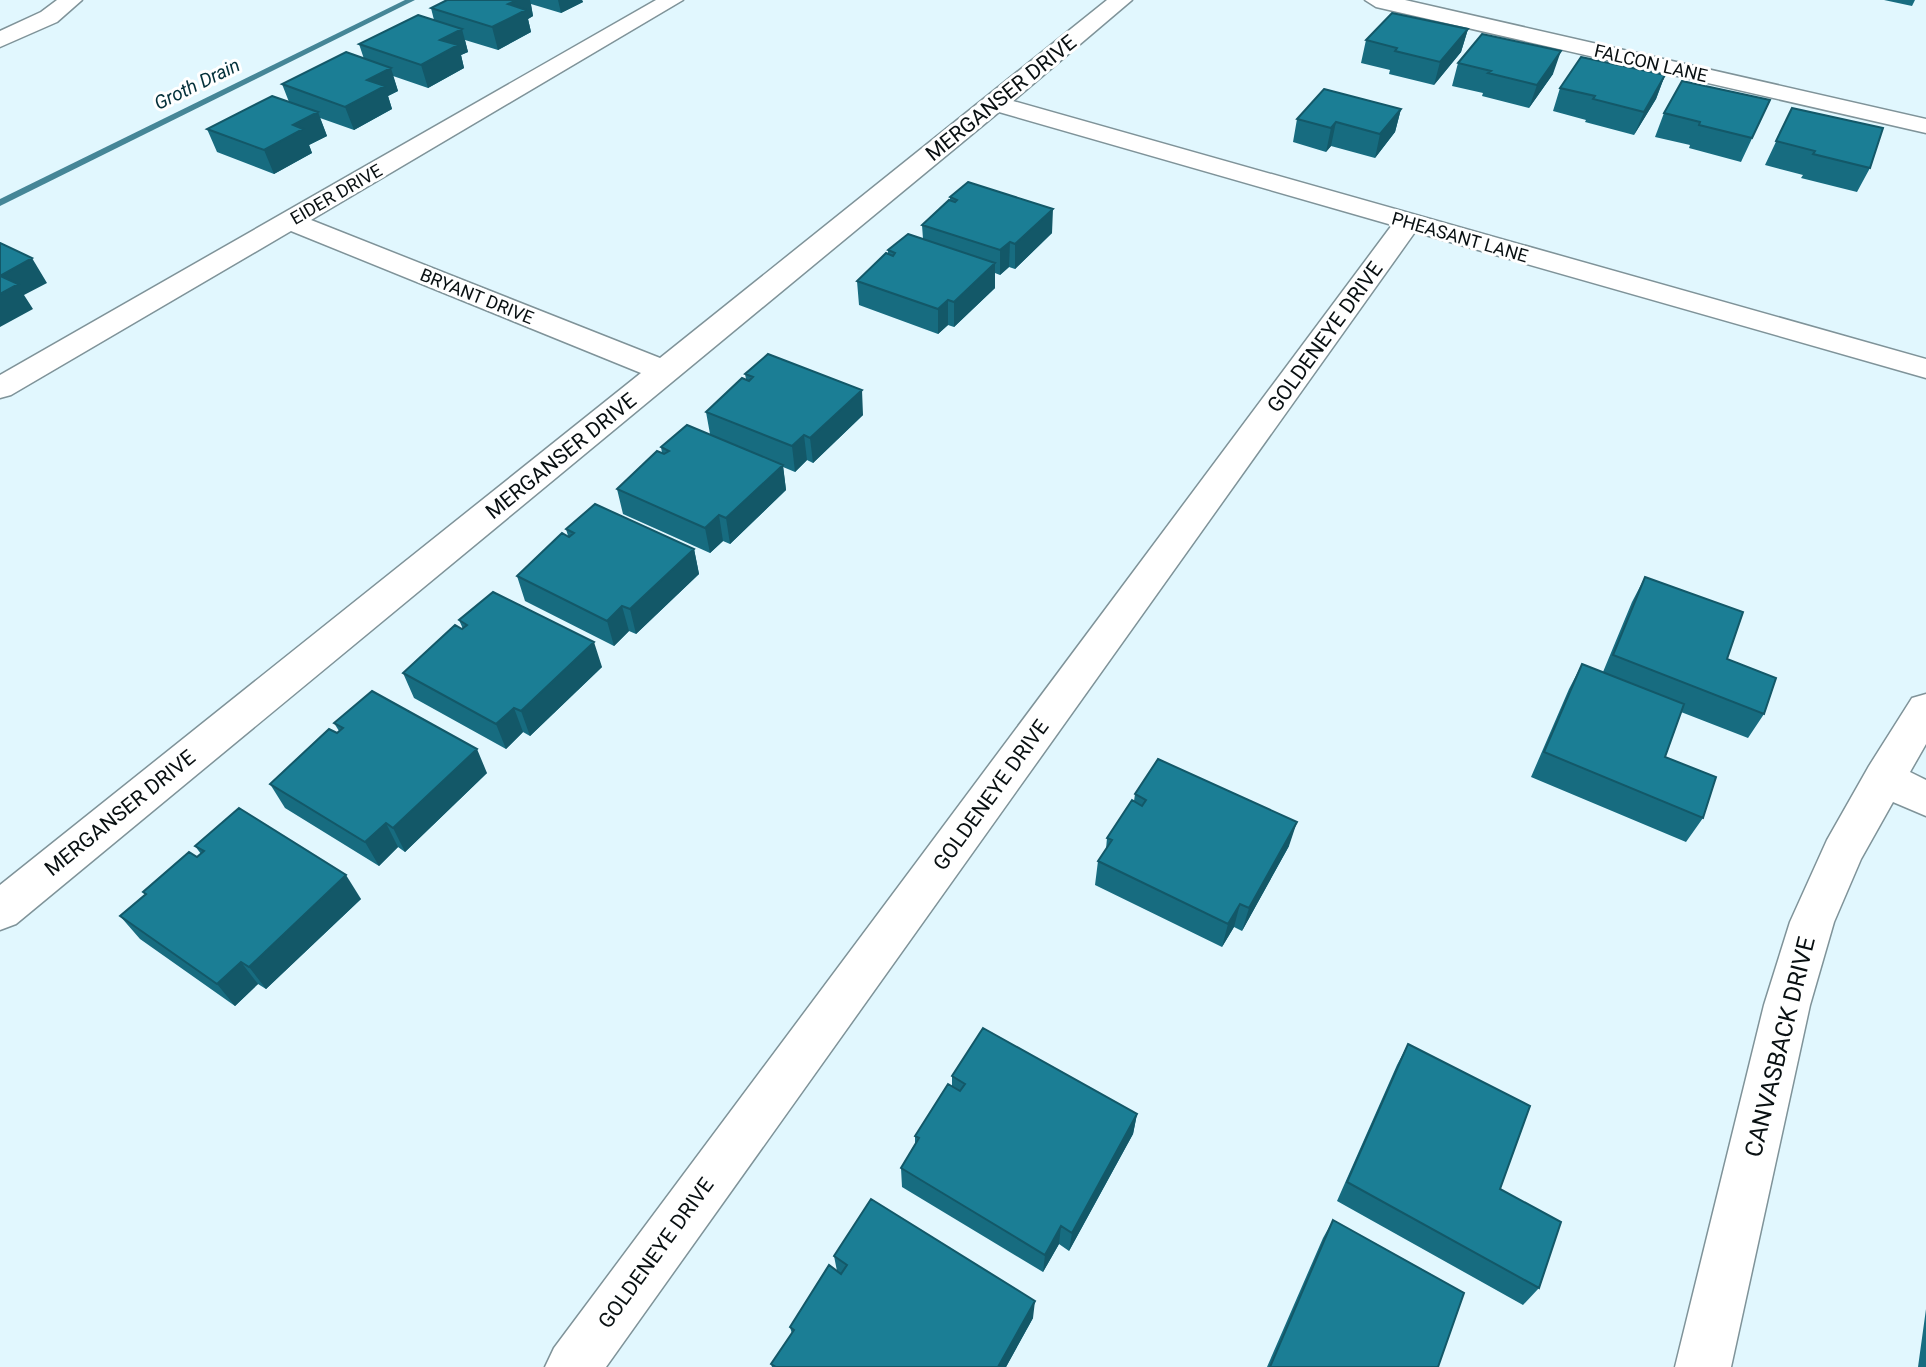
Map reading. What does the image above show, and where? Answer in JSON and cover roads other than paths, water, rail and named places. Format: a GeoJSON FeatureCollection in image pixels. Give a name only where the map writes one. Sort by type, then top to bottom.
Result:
{"type":"FeatureCollection","features":[{"type":"Feature","properties":{"kind":"street"},"geometry":{"type":"LineString","coordinates":[[0,40],[49,17],[71,0]]}},
{"type":"Feature","properties":{"kind":"street","name":"EIDER DRIVE"},"geometry":{"type":"LineString","coordinates":[[0,388],[671,0]]}},
{"type":"Feature","properties":{"kind":"street","name":"MERGANSER DRIVE"},"geometry":{"type":"LineString","coordinates":[[0,911],[1121,0]]}},
{"type":"Feature","properties":{"kind":"street","name":"FALCON LANE"},"geometry":{"type":"LineString","coordinates":[[1377,0],[1926,126]]}},
{"type":"Feature","properties":{"kind":"street","name":"PHEASANT LANE"},"geometry":{"type":"LineString","coordinates":[[994,103],[1926,369]]}},
{"type":"Feature","properties":{"kind":"street","name":"BRYANT DRIVE"},"geometry":{"type":"LineString","coordinates":[[289,221],[665,371]]}},
{"type":"Feature","properties":{"kind":"street","name":"GOLDENEYE DRIVE"},"geometry":{"type":"LineString","coordinates":[[573,1367],[1408,222]]}},
{"type":"Feature","properties":{"kind":"street","name":"CANVASBACK DRIVE"},"geometry":{"type":"LineString","coordinates":[[1703,1367],[1790,993],[1812,922],[1842,853],[1883,778],[1926,709]]}},
{"type":"Feature","properties":{"kind":"street"},"geometry":{"type":"LineString","coordinates":[[1883,778],[1926,799]]}},
{"type":"Feature","properties":{"kind":"waterway","name":"Groth Drain"},"geometry":{"type":"LineString","coordinates":[[0,203],[411,0]]}}]}
